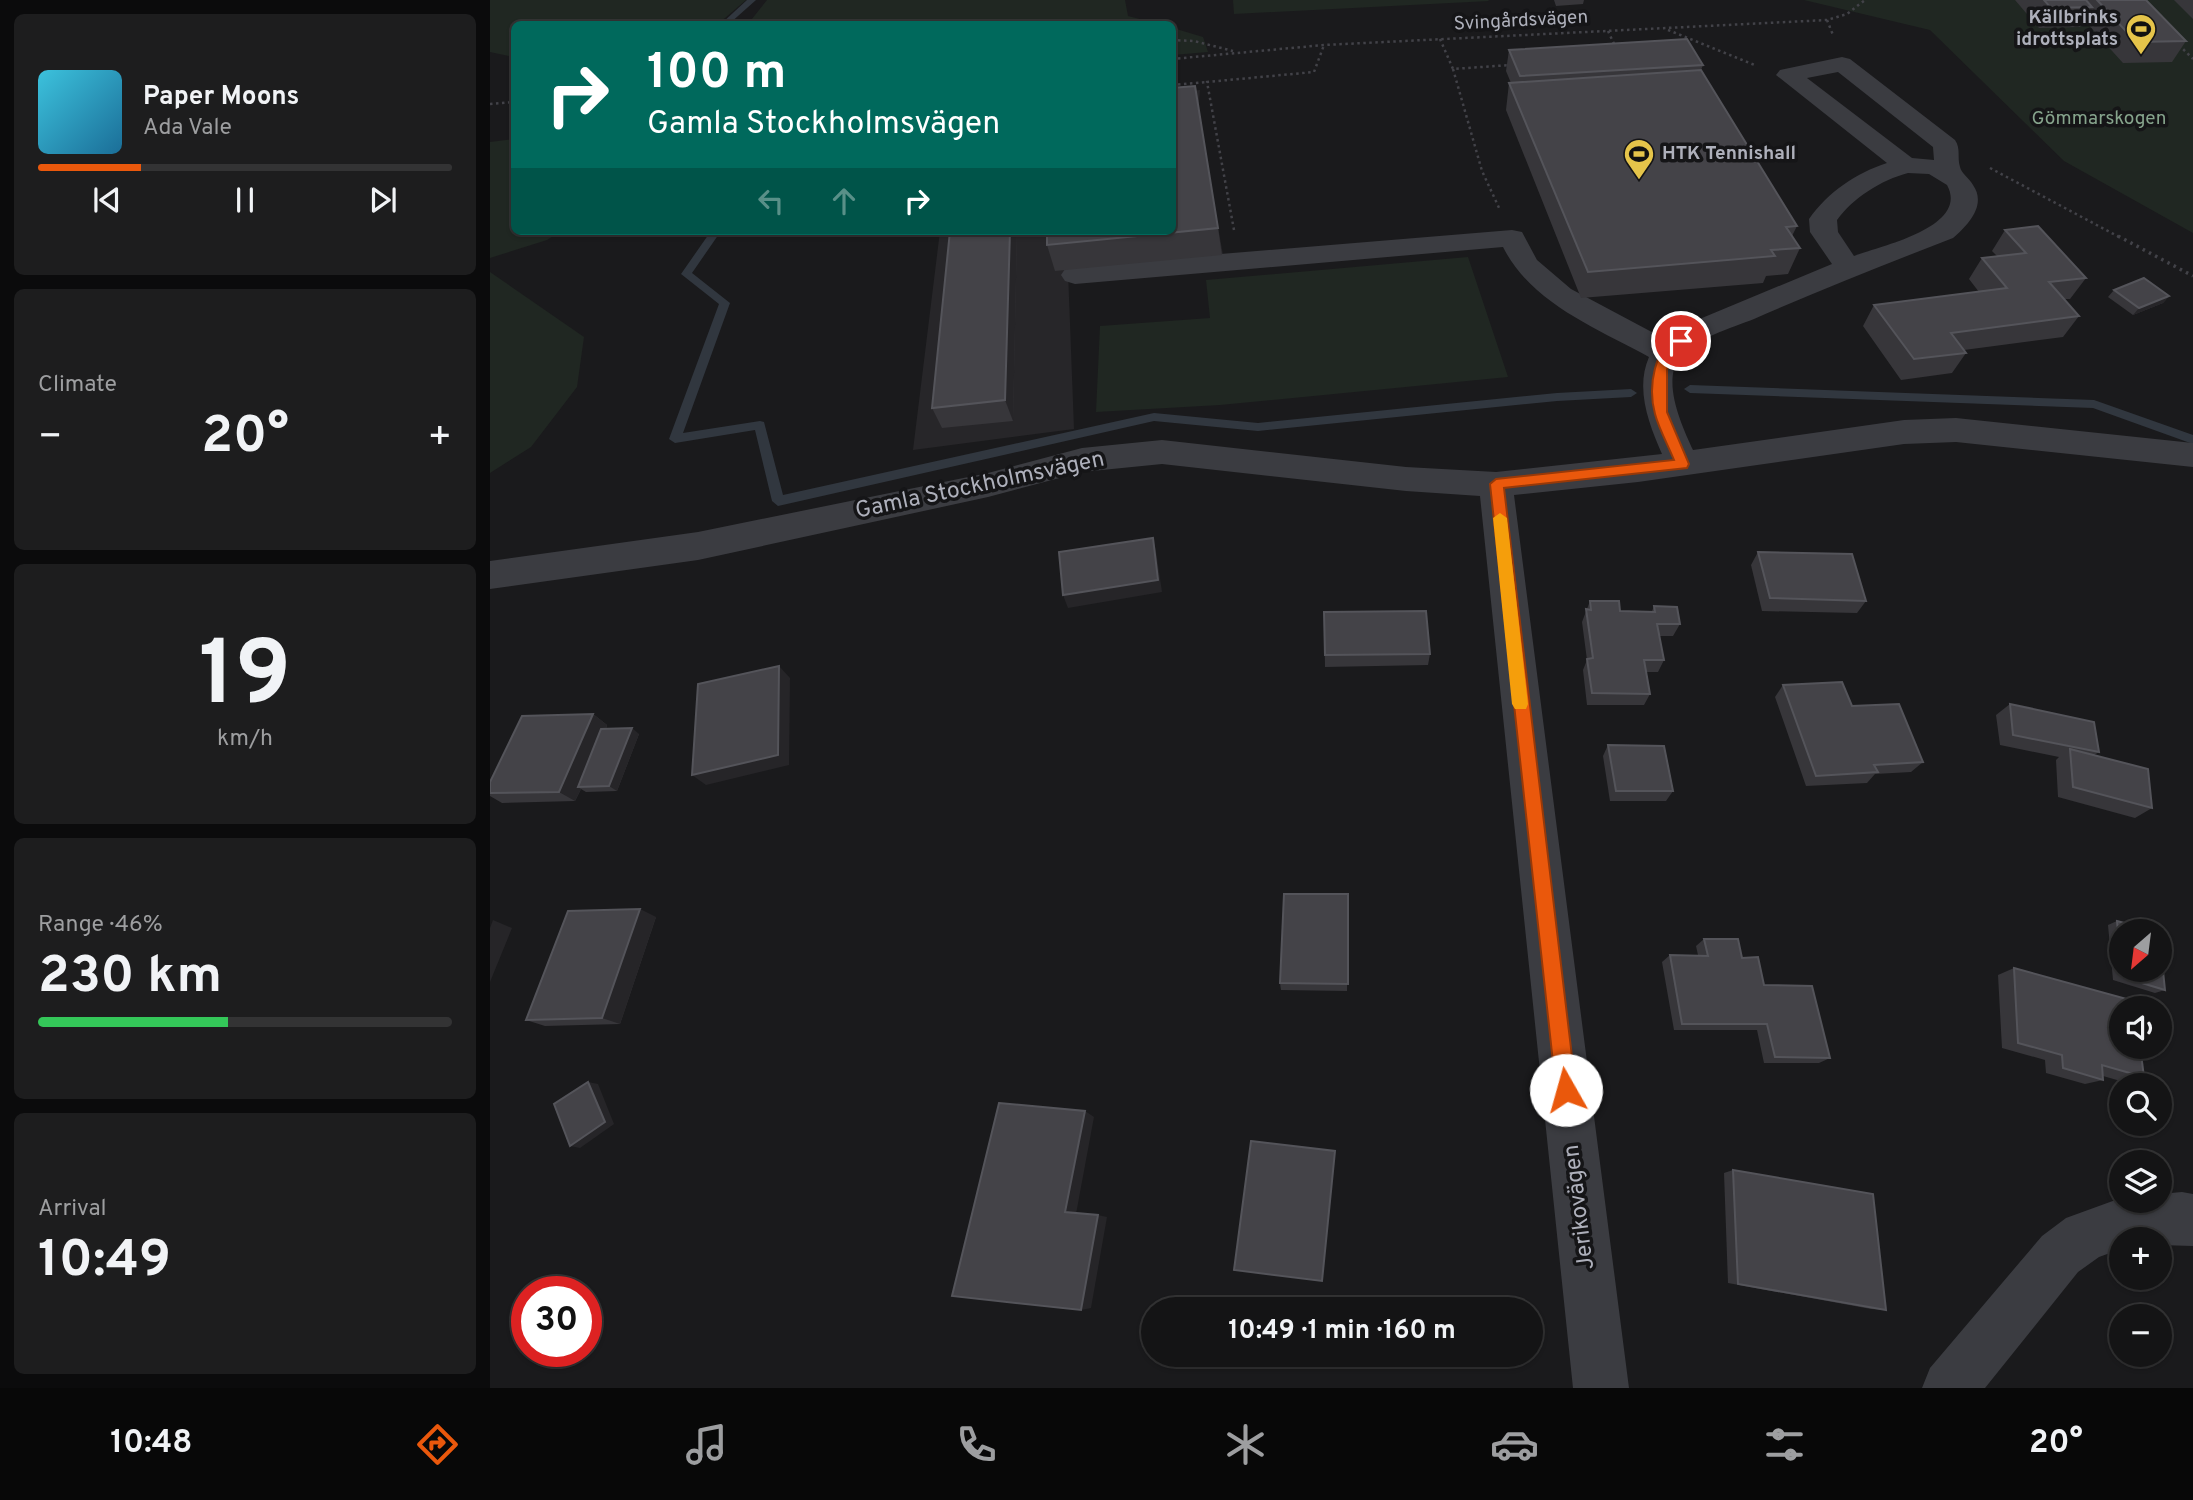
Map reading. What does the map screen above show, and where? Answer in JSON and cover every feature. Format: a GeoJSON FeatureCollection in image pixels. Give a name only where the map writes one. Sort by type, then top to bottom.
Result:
{"type":"FeatureCollection","features":[{"type":"Feature","properties":{"kind":"street"},"geometry":{"type":"LineString","coordinates":[[1682,464],[1660,412],[1660,370],[1666,353],[1701,330],[1848,268],[1943,232],[1956,223],[1964,212],[1965,192],[1946,159],[1842,65],[1788,75]]}},
{"type":"Feature","properties":{"kind":"street"},"geometry":{"type":"LineString","coordinates":[[1788,75],[1906,165]]}},
{"type":"Feature","properties":{"kind":"street"},"geometry":{"type":"LineString","coordinates":[[1848,268],[1824,232],[1823,219],[1840,199],[1889,170],[1946,159]]}},
{"type":"Feature","properties":{"kind":"street"},"geometry":{"type":"LineString","coordinates":[[1075,275],[1512,238],[1527,265],[1560,296],[1666,353]]}},
{"type":"Feature","properties":{"kind":"street","name":"Gamla Stockholmsvägen"},"geometry":{"type":"LineString","coordinates":[[490,575],[698,546],[988,485],[1082,460],[1150,453],[1195,454],[1406,479],[1496,484],[1682,464],[1904,432],[1956,430],[2193,455]]}},
{"type":"Feature","properties":{"kind":"street","name":"Jerikovägen"},"geometry":{"type":"LineString","coordinates":[[1496,484],[1528,779],[1601,1388]]}},
{"type":"Feature","properties":{"kind":"street"},"geometry":{"type":"LineString","coordinates":[[1950,1388],[2060,1255],[2084,1236],[2126,1222],[2182,1218],[2193,1220]]}},
{"type":"Feature","properties":{"kind":"path","name":"Svingårdsvägen"},"geometry":{"type":"LineString","coordinates":[[1176,59],[1324,45],[1827,20],[1847,14],[1865,0]]}},
{"type":"Feature","properties":{"kind":"path"},"geometry":{"type":"LineString","coordinates":[[1664,28],[1741,61],[1788,75]]}},
{"type":"Feature","properties":{"kind":"path"},"geometry":{"type":"LineString","coordinates":[[1608,31],[1616,49]]}},
{"type":"Feature","properties":{"kind":"path"},"geometry":{"type":"LineString","coordinates":[[1440,39],[1453,69],[1482,171],[1512,238]]}},
{"type":"Feature","properties":{"kind":"path"},"geometry":{"type":"LineString","coordinates":[[1176,40],[1194,41],[1238,52]]}},
{"type":"Feature","properties":{"kind":"path"},"geometry":{"type":"LineString","coordinates":[[2177,43],[2193,59]]}},
{"type":"Feature","properties":{"kind":"path"},"geometry":{"type":"LineString","coordinates":[[1176,85],[1314,72],[1324,45]]}},
{"type":"Feature","properties":{"kind":"path"},"geometry":{"type":"LineString","coordinates":[[1453,69],[1518,64]]}},
{"type":"Feature","properties":{"kind":"path"},"geometry":{"type":"LineString","coordinates":[[1208,82],[1240,261]]}},
{"type":"Feature","properties":{"kind":"path"},"geometry":{"type":"LineString","coordinates":[[490,104],[511,102]]}},
{"type":"Feature","properties":{"kind":"path"},"geometry":{"type":"LineString","coordinates":[[1946,159],[2193,276]]}},
{"type":"Feature","properties":{"kind":"shaded area"},"geometry":{"type":"Polygon","coordinates":[[[1200,90],[1198,113],[1223,255],[1068,271],[1074,429],[913,450],[940,235],[1176,235],[1176,93],[1200,90]]]}},
{"type":"Feature","properties":{"kind":"green space"},"geometry":{"type":"Polygon","coordinates":[[[490,0],[746,0],[722,21],[511,21],[511,56],[490,52],[490,0]]]}},
{"type":"Feature","properties":{"kind":"green space"},"geometry":{"type":"Polygon","coordinates":[[[767,0],[1125,0],[1128,16],[1147,21],[750,21],[767,0]]]}},
{"type":"Feature","properties":{"kind":"green space"},"geometry":{"type":"Polygon","coordinates":[[[1233,0],[1488,0],[1489,1],[1234,14],[1233,0]]]}},
{"type":"Feature","properties":{"kind":"green space","name":"Gömmarskogen"},"geometry":{"type":"Polygon","coordinates":[[[1804,0],[2193,0],[2193,233],[2064,161],[1930,30],[1804,0]]]}},
{"type":"Feature","properties":{"kind":"green space"},"geometry":{"type":"Polygon","coordinates":[[[1176,29],[1203,37],[1208,52],[1176,55],[1176,29]]]}},
{"type":"Feature","properties":{"kind":"green space"},"geometry":{"type":"Polygon","coordinates":[[[511,139],[511,235],[555,235],[547,240],[490,258],[490,142],[511,139]]]}},
{"type":"Feature","properties":{"kind":"green space"},"geometry":{"type":"Polygon","coordinates":[[[1468,257],[1508,377],[1220,405],[1096,412],[1100,326],[1210,318],[1206,280],[1468,257]]]}},
{"type":"Feature","properties":{"kind":"green space"},"geometry":{"type":"Polygon","coordinates":[[[490,272],[584,337],[577,387],[531,447],[490,473],[490,272]]]}},
{"type":"Feature","properties":{"kind":"building"},"geometry":{"type":"Polygon","coordinates":[[[2044,0],[2086,0],[2092,7],[2051,8],[2044,0]]]}},
{"type":"Feature","properties":{"kind":"building"},"geometry":{"type":"Polygon","coordinates":[[[2097,0],[2146,0],[2186,41],[2136,42],[2097,0]]]}},
{"type":"Feature","properties":{"kind":"building"},"geometry":{"type":"Polygon","coordinates":[[[1687,39],[1703,65],[1520,76],[1509,50],[1687,39]]]}},
{"type":"Feature","properties":{"kind":"building","name":"HTK Tennishall"},"geometry":{"type":"Polygon","coordinates":[[[1701,70],[1797,226],[1786,227],[1800,248],[1771,250],[1775,256],[1588,272],[1509,83],[1701,70]]]}},
{"type":"Feature","properties":{"kind":"building"},"geometry":{"type":"Polygon","coordinates":[[[1195,86],[1218,228],[1176,232],[1176,88],[1195,86]]]}},
{"type":"Feature","properties":{"kind":"building"},"geometry":{"type":"Polygon","coordinates":[[[2038,226],[2086,278],[2049,282],[2079,316],[1951,333],[1966,353],[1914,359],[1874,305],[2007,288],[1982,258],[2026,253],[2005,230],[2038,226]]]}},
{"type":"Feature","properties":{"kind":"building"},"geometry":{"type":"Polygon","coordinates":[[[950,235],[1010,235],[1005,400],[932,408],[950,235]]]}},
{"type":"Feature","properties":{"kind":"building"},"geometry":{"type":"Polygon","coordinates":[[[1047,235],[1148,235],[1047,245],[1047,235]]]}},
{"type":"Feature","properties":{"kind":"building"},"geometry":{"type":"Polygon","coordinates":[[[2144,278],[2169,296],[2139,308],[2114,290],[2144,278]]]}},
{"type":"Feature","properties":{"kind":"building"},"geometry":{"type":"Polygon","coordinates":[[[1153,538],[1158,580],[1063,595],[1059,552],[1153,538]]]}},
{"type":"Feature","properties":{"kind":"building"},"geometry":{"type":"Polygon","coordinates":[[[1758,552],[1852,554],[1866,601],[1770,598],[1758,552]]]}},
{"type":"Feature","properties":{"kind":"building"},"geometry":{"type":"Polygon","coordinates":[[[1590,601],[1619,601],[1620,611],[1655,612],[1654,606],[1677,607],[1680,624],[1657,624],[1664,660],[1644,660],[1650,694],[1592,693],[1587,659],[1593,658],[1586,609],[1591,610],[1590,601]]]}},
{"type":"Feature","properties":{"kind":"building"},"geometry":{"type":"Polygon","coordinates":[[[1426,611],[1430,654],[1325,655],[1324,612],[1426,611]]]}},
{"type":"Feature","properties":{"kind":"building"},"geometry":{"type":"Polygon","coordinates":[[[779,666],[778,755],[692,775],[698,684],[779,666]]]}},
{"type":"Feature","properties":{"kind":"building"},"geometry":{"type":"Polygon","coordinates":[[[1842,682],[1852,706],[1899,704],[1923,762],[1874,765],[1878,772],[1816,776],[1783,685],[1842,682]]]}},
{"type":"Feature","properties":{"kind":"building"},"geometry":{"type":"Polygon","coordinates":[[[2010,704],[2094,722],[2099,752],[2013,735],[2010,704]]]}},
{"type":"Feature","properties":{"kind":"building"},"geometry":{"type":"Polygon","coordinates":[[[593,714],[559,792],[490,793],[490,782],[522,716],[593,714]]]}},
{"type":"Feature","properties":{"kind":"building"},"geometry":{"type":"Polygon","coordinates":[[[632,728],[609,786],[578,787],[601,729],[632,728]]]}},
{"type":"Feature","properties":{"kind":"building"},"geometry":{"type":"Polygon","coordinates":[[[1608,745],[1664,746],[1673,791],[1616,791],[1608,745]]]}},
{"type":"Feature","properties":{"kind":"building"},"geometry":{"type":"Polygon","coordinates":[[[2070,749],[2148,769],[2152,808],[2073,787],[2070,749]]]}},
{"type":"Feature","properties":{"kind":"building"},"geometry":{"type":"Polygon","coordinates":[[[1284,894],[1348,894],[1348,984],[1280,983],[1284,894]]]}},
{"type":"Feature","properties":{"kind":"building"},"geometry":{"type":"Polygon","coordinates":[[[640,909],[602,1018],[526,1020],[568,911],[640,909]]]}},
{"type":"Feature","properties":{"kind":"building"},"geometry":{"type":"Polygon","coordinates":[[[1704,939],[1738,939],[1742,958],[1758,957],[1764,985],[1812,986],[1830,1058],[1775,1057],[1767,1024],[1682,1024],[1670,955],[1708,956],[1704,939]]]}},
{"type":"Feature","properties":{"kind":"building"},"geometry":{"type":"Polygon","coordinates":[[[2014,968],[2116,996],[2109,996],[2109,1059],[2142,1059],[2143,1073],[2130,1073],[2102,1065],[2103,1080],[2063,1068],[2062,1055],[2018,1043],[2014,968]]]}},
{"type":"Feature","properties":{"kind":"building"},"geometry":{"type":"Polygon","coordinates":[[[2139,982],[2164,982],[2165,990],[2139,982]]]}},
{"type":"Feature","properties":{"kind":"building"},"geometry":{"type":"Polygon","coordinates":[[[588,1082],[605,1122],[570,1146],[554,1104],[588,1082]]]}},
{"type":"Feature","properties":{"kind":"building"},"geometry":{"type":"Polygon","coordinates":[[[999,1103],[1085,1111],[1065,1212],[1098,1215],[1081,1310],[952,1296],[999,1103]]]}},
{"type":"Feature","properties":{"kind":"building"},"geometry":{"type":"Polygon","coordinates":[[[1251,1141],[1335,1151],[1322,1281],[1234,1270],[1251,1141]]]}},
{"type":"Feature","properties":{"kind":"building"},"geometry":{"type":"Polygon","coordinates":[[[1733,1170],[1873,1194],[1886,1310],[1738,1284],[1733,1170]]]}},
{"type":"Feature","properties":{"kind":"waterway"},"geometry":{"type":"LineString","coordinates":[[728,21],[752,0]]}},
{"type":"Feature","properties":{"kind":"waterway"},"geometry":{"type":"LineString","coordinates":[[713,235],[686,274],[725,303],[675,439],[760,425],[778,501],[1154,417],[1258,427],[1557,397],[1631,393]]}},
{"type":"Feature","properties":{"kind":"waterway"},"geometry":{"type":"LineString","coordinates":[[1690,389],[2094,404],[2193,440]]}},
{"type":"Feature","properties":{"kind":"slow traffic"},"geometry":{"type":"LineString","coordinates":[[1500,518],[1520,704]]}},
{"type":"Feature","properties":{"kind":"place","name":"Källbrinks idrottsplats"},"geometry":{"type":"Point","coordinates":[2141,56]}},
{"type":"Feature","properties":{"kind":"place","name":"HTK Tennishall"},"geometry":{"type":"Point","coordinates":[1639,181]}},
{"type":"Feature","properties":{"kind":"route"},"geometry":{"type":"LineString","coordinates":[[1566,1090],[1496,484],[1682,464],[1660,412],[1660,370],[1666,353],[1681,341]]}}]}
